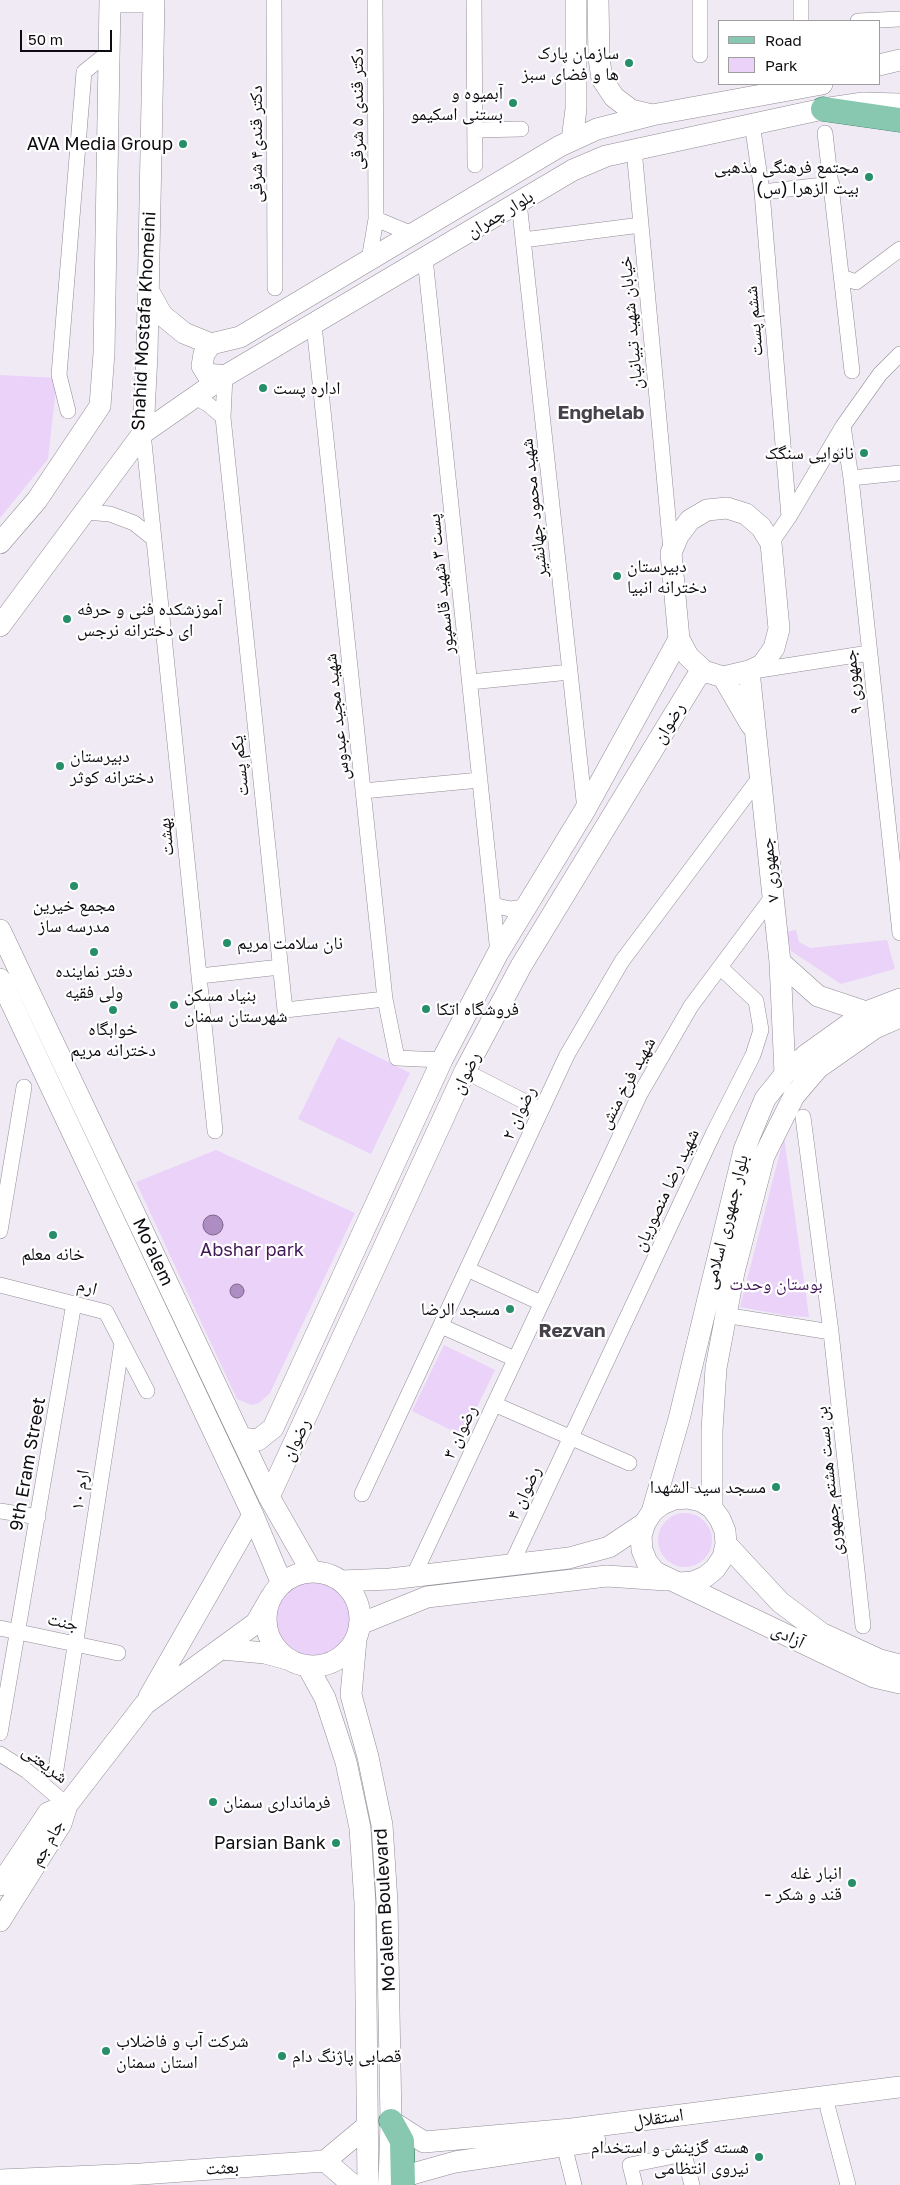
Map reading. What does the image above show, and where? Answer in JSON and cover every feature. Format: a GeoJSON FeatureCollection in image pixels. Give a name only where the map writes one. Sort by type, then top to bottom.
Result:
{"type":"FeatureCollection","features":[{"type":"Feature","properties":{"kind":"main road"},"geometry":{"type":"LineString","coordinates":[[823,109],[900,120]]}},
{"type":"Feature","properties":{"kind":"main road"},"geometry":{"type":"LineString","coordinates":[[390,2121],[402,2141],[404,2180]]}},
{"type":"Feature","properties":{"kind":"street","name":"دکتر قندی۴ شرقی"},"geometry":{"type":"LineString","coordinates":[[274,0],[275,288]]}},
{"type":"Feature","properties":{"kind":"street","name":"دکتر قندی ۵ شرقی"},"geometry":{"type":"LineString","coordinates":[[369,260],[376,219],[375,0]]}},
{"type":"Feature","properties":{"kind":"street"},"geometry":{"type":"LineString","coordinates":[[474,0],[475,165]]}},
{"type":"Feature","properties":{"kind":"street"},"geometry":{"type":"LineString","coordinates":[[572,140],[576,108],[576,0]]}},
{"type":"Feature","properties":{"kind":"street"},"geometry":{"type":"LineString","coordinates":[[598,0],[599,58],[602,79],[614,98],[631,110],[652,116]]}},
{"type":"Feature","properties":{"kind":"street"},"geometry":{"type":"LineString","coordinates":[[700,0],[700,55]]}},
{"type":"Feature","properties":{"kind":"street"},"geometry":{"type":"LineString","coordinates":[[801,0],[801,20]]}},
{"type":"Feature","properties":{"kind":"street"},"geometry":{"type":"LineString","coordinates":[[0,543],[37,500],[100,406],[104,353],[110,1],[154,1]]}},
{"type":"Feature","properties":{"kind":"street","name":"Shahid Mostafa Khomeini"},"geometry":{"type":"LineString","coordinates":[[0,626],[143,434],[154,1]]}},
{"type":"Feature","properties":{"kind":"street"},"geometry":{"type":"LineString","coordinates":[[879,20],[900,19]]}},
{"type":"Feature","properties":{"kind":"street"},"geometry":{"type":"LineString","coordinates":[[68,411],[59,374],[84,72],[109,52]]}},
{"type":"Feature","properties":{"kind":"street"},"geometry":{"type":"LineString","coordinates":[[880,66],[900,60]]}},
{"type":"Feature","properties":{"kind":"street","name":"بلوار چمران"},"geometry":{"type":"LineString","coordinates":[[211,344],[240,337],[572,140],[597,129],[652,116],[817,85]]}},
{"type":"Feature","properties":{"kind":"street","name":"بلوار چمران"},"geometry":{"type":"LineString","coordinates":[[143,434],[194,396],[225,376],[573,170],[606,156],[634,148],[752,123],[863,103],[900,104]]}},
{"type":"Feature","properties":{"kind":"street","name":"ششم پست"},"geometry":{"type":"LineString","coordinates":[[752,123],[762,192],[789,517]]}},
{"type":"Feature","properties":{"kind":"street"},"geometry":{"type":"LineString","coordinates":[[475,130],[521,129]]}},
{"type":"Feature","properties":{"kind":"street"},"geometry":{"type":"LineString","coordinates":[[825,133],[852,371]]}},
{"type":"Feature","properties":{"kind":"street","name":"خیابان شهید تبیانیان"},"geometry":{"type":"LineString","coordinates":[[634,148],[671,553]]}},
{"type":"Feature","properties":{"kind":"street"},"geometry":{"type":"LineString","coordinates":[[762,192],[832,184]]}},
{"type":"Feature","properties":{"kind":"street","name":"شهید محمود جهانشیر"},"geometry":{"type":"LineString","coordinates":[[519,202],[586,810]]}},
{"type":"Feature","properties":{"kind":"street"},"geometry":{"type":"LineString","coordinates":[[376,219],[412,234]]}},
{"type":"Feature","properties":{"kind":"street"},"geometry":{"type":"LineString","coordinates":[[523,240],[641,225]]}},
{"type":"Feature","properties":{"kind":"street"},"geometry":{"type":"LineString","coordinates":[[842,278],[856,282],[900,249]]}},
{"type":"Feature","properties":{"kind":"street","name":"پست ۳ شهید قاسمپور"},"geometry":{"type":"LineString","coordinates":[[425,258],[498,953]]}},
{"type":"Feature","properties":{"kind":"street"},"geometry":{"type":"LineString","coordinates":[[148,290],[162,315],[184,333],[211,344],[204,354],[202,366],[207,374],[225,376]]}},
{"type":"Feature","properties":{"kind":"street","name":"شهید مجید عبدوس"},"geometry":{"type":"LineString","coordinates":[[314,325],[385,999],[397,1058],[442,1060]]}},
{"type":"Feature","properties":{"kind":"street"},"geometry":{"type":"LineString","coordinates":[[771,543],[789,517],[843,426],[880,374],[900,354]]}},
{"type":"Feature","properties":{"kind":"street","name":"یکم پست"},"geometry":{"type":"LineString","coordinates":[[225,376],[223,417],[284,1010],[385,999]]}},
{"type":"Feature","properties":{"kind":"street"},"geometry":{"type":"LineString","coordinates":[[194,396],[209,404],[223,417]]}},
{"type":"Feature","properties":{"kind":"street","name":"جمهوری ۹"},"geometry":{"type":"LineString","coordinates":[[843,426],[851,478],[900,933]]}},
{"type":"Feature","properties":{"kind":"street","name":"بهشت"},"geometry":{"type":"LineString","coordinates":[[143,434],[215,1131]]}},
{"type":"Feature","properties":{"kind":"street"},"geometry":{"type":"LineString","coordinates":[[851,478],[900,473]]}},
{"type":"Feature","properties":{"kind":"street"},"geometry":{"type":"LineString","coordinates":[[749,671],[762,665],[774,648],[779,628],[771,543],[761,527],[746,514],[727,508],[707,510],[690,520],[678,536],[671,553],[679,639],[688,656],[713,674],[754,731]]}},
{"type":"Feature","properties":{"kind":"street"},"geometry":{"type":"LineString","coordinates":[[85,512],[110,514],[134,523],[154,539]]}},
{"type":"Feature","properties":{"kind":"street","name":"رضوان"},"geometry":{"type":"LineString","coordinates":[[241,1438],[258,1440],[273,1428],[442,1060],[498,953],[586,810],[679,639]]}},
{"type":"Feature","properties":{"kind":"street"},"geometry":{"type":"LineString","coordinates":[[713,674],[749,671],[869,653]]}},
{"type":"Feature","properties":{"kind":"street","name":"جمهوری ۷"},"geometry":{"type":"LineString","coordinates":[[749,671],[780,962],[785,1074]]}},
{"type":"Feature","properties":{"kind":"street"},"geometry":{"type":"LineString","coordinates":[[470,682],[570,672]]}},
{"type":"Feature","properties":{"kind":"street","name":"رضوان"},"geometry":{"type":"LineString","coordinates":[[269,1497],[466,1071],[520,966],[697,677],[713,674]]}},
{"type":"Feature","properties":{"kind":"street","name":"رضوان ۲"},"geometry":{"type":"LineString","coordinates":[[362,1494],[567,1055],[622,961],[760,777]]}},
{"type":"Feature","properties":{"kind":"street"},"geometry":{"type":"LineString","coordinates":[[363,791],[480,780]]}},
{"type":"Feature","properties":{"kind":"street","name":"شهید فرخ منش"},"geometry":{"type":"LineString","coordinates":[[541,1303],[640,1094],[691,1006],[773,896]]}},
{"type":"Feature","properties":{"kind":"street"},"geometry":{"type":"LineString","coordinates":[[494,905],[510,909],[526,907]]}},
{"type":"Feature","properties":{"kind":"street","name":"Mo'alem"},"geometry":{"type":"LineString","coordinates":[[0,930],[269,1497],[312,1572]]}},
{"type":"Feature","properties":{"kind":"street"},"geometry":{"type":"LineString","coordinates":[[780,962],[818,996],[866,1012]]}},
{"type":"Feature","properties":{"kind":"street","name":"شهید رضا منصوریان"},"geometry":{"type":"LineString","coordinates":[[571,1437],[714,1132],[753,1055],[761,1030],[756,1001],[720,967]]}},
{"type":"Feature","properties":{"kind":"street"},"geometry":{"type":"LineString","coordinates":[[200,976],[280,968]]}},
{"type":"Feature","properties":{"kind":"street","name":"Mo'alem"},"geometry":{"type":"LineString","coordinates":[[0,979],[253,1515],[276,1590]]}},
{"type":"Feature","properties":{"kind":"street","name":"بلوار جمهوری اسلامی"},"geometry":{"type":"LineString","coordinates":[[712,1508],[713,1412],[716,1368],[724,1315],[724,1270],[744,1150],[765,1099],[785,1074],[806,1055],[866,1012],[900,999]]}},
{"type":"Feature","properties":{"kind":"street","name":"بلوار جمهوری اسلامی"},"geometry":{"type":"LineString","coordinates":[[648,1518],[724,1270],[764,1156],[794,1096],[818,1068],[875,1028],[900,1017]]}},
{"type":"Feature","properties":{"kind":"street"},"geometry":{"type":"LineString","coordinates":[[466,1071],[541,1110]]}},
{"type":"Feature","properties":{"kind":"street"},"geometry":{"type":"LineString","coordinates":[[0,1231],[24,1087]]}},
{"type":"Feature","properties":{"kind":"street","name":"بن بست هشتم جمهوری"},"geometry":{"type":"LineString","coordinates":[[803,1117],[831,1332],[863,1626]]}},
{"type":"Feature","properties":{"kind":"street"},"geometry":{"type":"LineString","coordinates":[[467,1269],[541,1303]]}},
{"type":"Feature","properties":{"kind":"street","name":"ارم"},"geometry":{"type":"LineString","coordinates":[[0,1286],[106,1312],[147,1392]]}},
{"type":"Feature","properties":{"kind":"street","name":"9th Eram Street"},"geometry":{"type":"LineString","coordinates":[[0,1733],[74,1303]]}},
{"type":"Feature","properties":{"kind":"street","name":"رضوان ۳"},"geometry":{"type":"LineString","coordinates":[[413,1577],[541,1303]]}},
{"type":"Feature","properties":{"kind":"street"},"geometry":{"type":"LineString","coordinates":[[724,1315],[831,1332]]}},
{"type":"Feature","properties":{"kind":"street"},"geometry":{"type":"LineString","coordinates":[[441,1326],[515,1358]]}},
{"type":"Feature","properties":{"kind":"street","name":"ارم ۱۰"},"geometry":{"type":"LineString","coordinates":[[56,1769],[122,1343]]}},
{"type":"Feature","properties":{"kind":"street"},"geometry":{"type":"LineString","coordinates":[[494,1404],[629,1463]]}},
{"type":"Feature","properties":{"kind":"street","name":"رضوان ۴"},"geometry":{"type":"LineString","coordinates":[[511,1565],[571,1437]]}},
{"type":"Feature","properties":{"kind":"street"},"geometry":{"type":"LineString","coordinates":[[342,1581],[413,1577],[569,1558],[609,1547],[648,1518],[662,1504],[674,1499],[688,1498],[701,1501],[712,1508],[720,1519],[725,1531],[726,1544],[723,1557],[716,1569],[705,1577],[693,1582],[606,1576],[427,1597],[358,1631]]}},
{"type":"Feature","properties":{"kind":"street"},"geometry":{"type":"LineString","coordinates":[[0,1511],[38,1518]]}},
{"type":"Feature","properties":{"kind":"street"},"geometry":{"type":"LineString","coordinates":[[67,1805],[145,1704],[253,1515]]}},
{"type":"Feature","properties":{"kind":"street"},"geometry":{"type":"LineString","coordinates":[[648,1518],[641,1536],[642,1550],[647,1562],[655,1572],[673,1581]]}},
{"type":"Feature","properties":{"kind":"street","name":"آزادی"},"geometry":{"type":"LineString","coordinates":[[726,1544],[780,1602],[821,1633],[880,1660],[900,1665]]}},
{"type":"Feature","properties":{"kind":"street"},"geometry":{"type":"LineString","coordinates":[[718,1602],[717,1590],[721,1580],[730,1568],[738,1564],[747,1567]]}},
{"type":"Feature","properties":{"kind":"street"},"geometry":{"type":"LineString","coordinates":[[145,1704],[256,1623],[276,1590],[296,1575],[312,1572],[327,1574],[342,1581],[352,1593],[359,1608],[358,1631],[348,1651],[336,1660],[323,1666],[308,1666],[265,1653],[222,1649]]}},
{"type":"Feature","properties":{"kind":"street","name":"آزادی"},"geometry":{"type":"LineString","coordinates":[[673,1581],[874,1677],[900,1683]]}},
{"type":"Feature","properties":{"kind":"street"},"geometry":{"type":"LineString","coordinates":[[276,1590],[266,1610],[266,1624],[269,1638],[277,1650],[288,1659]]}},
{"type":"Feature","properties":{"kind":"street","name":"جنت"},"geometry":{"type":"LineString","coordinates":[[0,1628],[118,1653]]}},
{"type":"Feature","properties":{"kind":"street","name":"Mo'alem Boulevard"},"geometry":{"type":"LineString","coordinates":[[358,1631],[351,1695],[368,1757],[382,1825],[387,1902],[390,2121]]}},
{"type":"Feature","properties":{"kind":"street","name":"Mo'alem Boulevard"},"geometry":{"type":"LineString","coordinates":[[308,1666],[325,1698],[346,1762],[360,1828],[365,1903],[368,2185]]}},
{"type":"Feature","properties":{"kind":"street"},"geometry":{"type":"LineString","coordinates":[[325,1698],[332,1690],[340,1690],[351,1695]]}},
{"type":"Feature","properties":{"kind":"street","name":"شریعتی"},"geometry":{"type":"LineString","coordinates":[[0,1754],[27,1771],[67,1805]]}},
{"type":"Feature","properties":{"kind":"street","name":"جام جم"},"geometry":{"type":"LineString","coordinates":[[0,1885],[48,1813],[67,1805]]}},
{"type":"Feature","properties":{"kind":"street","name":"جام جم"},"geometry":{"type":"LineString","coordinates":[[0,1921],[61,1824],[67,1805]]}},
{"type":"Feature","properties":{"kind":"street","name":"استقلال"},"geometry":{"type":"LineString","coordinates":[[424,2142],[572,2130],[900,2087]]}},
{"type":"Feature","properties":{"kind":"street","name":"استقلال"},"geometry":{"type":"LineString","coordinates":[[404,2180],[455,2162],[564,2145],[900,2099]]}},
{"type":"Feature","properties":{"kind":"street"},"geometry":{"type":"LineString","coordinates":[[828,2108],[848,2185]]}},
{"type":"Feature","properties":{"kind":"street"},"geometry":{"type":"LineString","coordinates":[[390,2121],[424,2142],[418,2162],[404,2180]]}},
{"type":"Feature","properties":{"kind":"street"},"geometry":{"type":"LineString","coordinates":[[354,2185],[325,2161],[367,2126]]}},
{"type":"Feature","properties":{"kind":"street"},"geometry":{"type":"LineString","coordinates":[[564,2145],[574,2185]]}},
{"type":"Feature","properties":{"kind":"street"},"geometry":{"type":"LineString","coordinates":[[635,2185],[630,2165],[684,2154],[692,2185]]}},
{"type":"Feature","properties":{"kind":"street","name":"بعثت"},"geometry":{"type":"LineString","coordinates":[[0,2180],[139,2179],[325,2161]]}},
{"type":"Feature","properties":{"kind":"green space"},"geometry":{"type":"Polygon","coordinates":[[[0,375],[57,378],[48,459],[0,518],[0,375]]]}},
{"type":"Feature","properties":{"kind":"green space"},"geometry":{"type":"Polygon","coordinates":[[[796,930],[799,942],[810,948],[887,940],[895,969],[841,984],[791,951],[786,932],[796,930]]]}},
{"type":"Feature","properties":{"kind":"green space"},"geometry":{"type":"Polygon","coordinates":[[[338,1037],[410,1073],[371,1154],[298,1119],[338,1037]]]}},
{"type":"Feature","properties":{"kind":"green space","name":"بوستان وحدت"},"geometry":{"type":"Polygon","coordinates":[[[784,1137],[809,1317],[789,1316],[740,1307],[784,1137]]]}},
{"type":"Feature","properties":{"kind":"green space","name":"Abshar park"},"geometry":{"type":"Polygon","coordinates":[[[216,1150],[355,1213],[270,1393],[259,1403],[251,1405],[237,1399],[136,1182],[216,1150]]]}},
{"type":"Feature","properties":{"kind":"green space"},"geometry":{"type":"Polygon","coordinates":[[[444,1345],[495,1370],[463,1436],[412,1411],[444,1345]]]}},
{"type":"Feature","properties":{"kind":"green space"},"geometry":{"type":"Polygon","coordinates":[[[685,1513],[695,1515],[704,1521],[710,1530],[712,1540],[710,1550],[704,1559],[695,1565],[685,1567],[675,1565],[666,1559],[660,1550],[658,1540],[660,1530],[666,1521],[675,1515],[685,1513]]]}},
{"type":"Feature","properties":{"kind":"green space"},"geometry":{"type":"Polygon","coordinates":[[[306,1582],[320,1582],[334,1588],[345,1599],[351,1613],[348,1635],[340,1647],[320,1658],[306,1658],[292,1652],[281,1641],[275,1627],[275,1613],[281,1599],[292,1588],[306,1582]]]}},
{"type":"Feature","properties":{"kind":"shaded area"},"geometry":{"type":"Polygon","coordinates":[[[209,1215],[217,1215],[223,1221],[223,1229],[217,1235],[209,1235],[203,1229],[203,1221],[209,1215]]]}},
{"type":"Feature","properties":{"kind":"shaded area"},"geometry":{"type":"Polygon","coordinates":[[[234,1284],[240,1284],[244,1291],[240,1298],[234,1298],[230,1294],[230,1288],[234,1284]]]}},
{"type":"Feature","properties":{"kind":"place","name":"سازمان پارک ها و فضای سبز"},"geometry":{"type":"Point","coordinates":[629,63]}},
{"type":"Feature","properties":{"kind":"place","name":"آبمیوه و بستنی اسکیمو"},"geometry":{"type":"Point","coordinates":[513,103]}},
{"type":"Feature","properties":{"kind":"place","name":"AVA Media Group"},"geometry":{"type":"Point","coordinates":[183,144]}},
{"type":"Feature","properties":{"kind":"place","name":"مجتمع فرهنگی مذهبی بیت الزهرا (س)"},"geometry":{"type":"Point","coordinates":[869,177]}},
{"type":"Feature","properties":{"kind":"place","name":"اداره پست"},"geometry":{"type":"Point","coordinates":[263,388]}},
{"type":"Feature","properties":{"kind":"place","name":"نانوایی سنگک"},"geometry":{"type":"Point","coordinates":[864,453]}},
{"type":"Feature","properties":{"kind":"place","name":"دبیرستان دخترانه انبیا"},"geometry":{"type":"Point","coordinates":[617,576]}},
{"type":"Feature","properties":{"kind":"place","name":"آموزشکده فنی و حرفه ای دخترانه نرجس"},"geometry":{"type":"Point","coordinates":[67,619]}},
{"type":"Feature","properties":{"kind":"place","name":"دبیرستان دخترانه کوثر"},"geometry":{"type":"Point","coordinates":[60,766]}},
{"type":"Feature","properties":{"kind":"place","name":"مجمع خیرین مدرسه ساز"},"geometry":{"type":"Point","coordinates":[74,886]}},
{"type":"Feature","properties":{"kind":"place","name":"نان سلامت مریم"},"geometry":{"type":"Point","coordinates":[227,943]}},
{"type":"Feature","properties":{"kind":"place","name":"دفتر نماینده ولی فقیه"},"geometry":{"type":"Point","coordinates":[94,952]}},
{"type":"Feature","properties":{"kind":"place","name":"بنیاد مسکن شهرستان سمنان"},"geometry":{"type":"Point","coordinates":[174,1005]}},
{"type":"Feature","properties":{"kind":"place","name":"فروشگاه اتکا"},"geometry":{"type":"Point","coordinates":[426,1009]}},
{"type":"Feature","properties":{"kind":"place","name":"خوابگاه دخترانه مریم"},"geometry":{"type":"Point","coordinates":[113,1010]}},
{"type":"Feature","properties":{"kind":"place","name":"خانه معلم"},"geometry":{"type":"Point","coordinates":[53,1235]}},
{"type":"Feature","properties":{"kind":"place","name":"مسجد الرضا"},"geometry":{"type":"Point","coordinates":[510,1309]}},
{"type":"Feature","properties":{"kind":"place","name":"مسجد سید الشهدا"},"geometry":{"type":"Point","coordinates":[776,1487]}},
{"type":"Feature","properties":{"kind":"place","name":"فرمانداری سمنان"},"geometry":{"type":"Point","coordinates":[213,1802]}},
{"type":"Feature","properties":{"kind":"place","name":"Parsian Bank"},"geometry":{"type":"Point","coordinates":[336,1843]}},
{"type":"Feature","properties":{"kind":"place","name":"انبار غله - قند و شکر"},"geometry":{"type":"Point","coordinates":[852,1883]}},
{"type":"Feature","properties":{"kind":"place","name":"شرکت آب و فاضلاب استان سمنان"},"geometry":{"type":"Point","coordinates":[106,2051]}},
{"type":"Feature","properties":{"kind":"place","name":"قصابی پاژنگ دام"},"geometry":{"type":"Point","coordinates":[282,2056]}},
{"type":"Feature","properties":{"kind":"place","name":"هسته گزینش و استخدام نیروی انتظامی"},"geometry":{"type":"Point","coordinates":[759,2157]}},
{"type":"Feature","properties":{"kind":"district","name":"Enghelab"},"geometry":{"type":"Point","coordinates":[601,413]}},
{"type":"Feature","properties":{"kind":"district","name":"Rezvan"},"geometry":{"type":"Point","coordinates":[572,1331]}}]}
